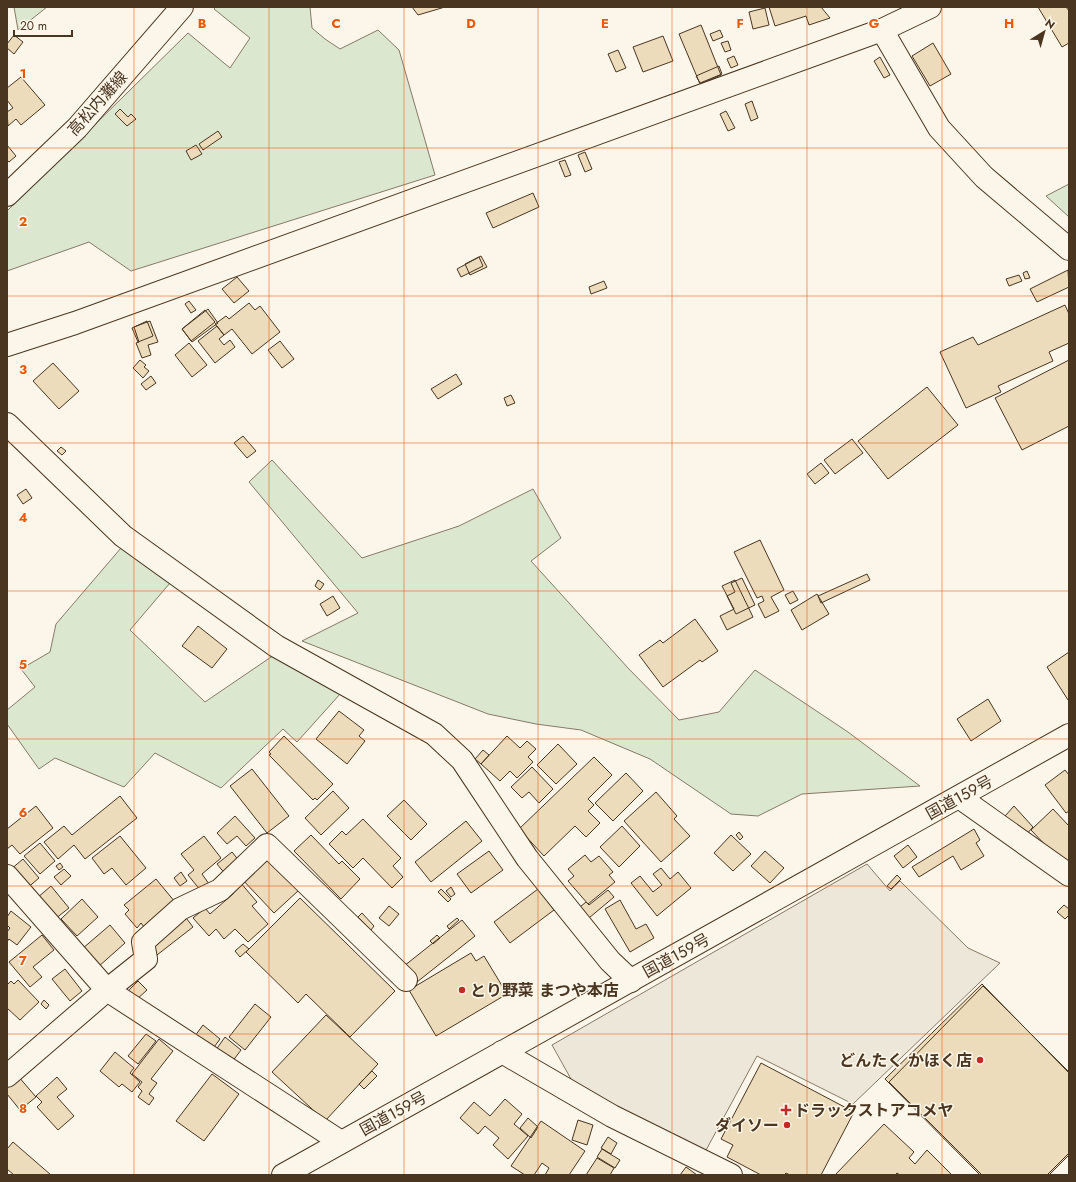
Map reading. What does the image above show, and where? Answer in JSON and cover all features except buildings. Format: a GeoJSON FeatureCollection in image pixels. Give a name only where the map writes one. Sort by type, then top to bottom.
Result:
{"type":"FeatureCollection","features":[{"type":"Feature","properties":{"kind":"main road","name":"高松内灘線"},"geometry":{"type":"LineString","coordinates":[[7,195],[77,128],[182,7]]}},
{"type":"Feature","properties":{"kind":"main road"},"geometry":{"type":"LineString","coordinates":[[7,345],[75,323],[882,30],[930,7]]}},
{"type":"Feature","properties":{"kind":"main road"},"geometry":{"type":"LineString","coordinates":[[882,30],[939,128],[984,177],[1069,249]]}},
{"type":"Feature","properties":{"kind":"main road"},"geometry":{"type":"LineString","coordinates":[[7,424],[123,536],[276,646],[434,734],[462,760],[527,858],[610,961],[631,981]]}},
{"type":"Feature","properties":{"kind":"main road","name":"国道159号"},"geometry":{"type":"LineString","coordinates":[[283,1175],[1069,735]]}},
{"type":"Feature","properties":{"kind":"main road"},"geometry":{"type":"LineString","coordinates":[[959,797],[1069,875]]}},
{"type":"Feature","properties":{"kind":"main road"},"geometry":{"type":"LineString","coordinates":[[7,1076],[107,990],[146,959],[143,942],[148,937],[180,909],[220,890],[267,845],[406,980]]}},
{"type":"Feature","properties":{"kind":"main road"},"geometry":{"type":"LineString","coordinates":[[7,876],[107,990],[341,1142]]}},
{"type":"Feature","properties":{"kind":"main road"},"geometry":{"type":"LineString","coordinates":[[502,1052],[612,1116],[731,1175]]}},
{"type":"Feature","properties":{"kind":"green space"},"geometry":{"type":"Polygon","coordinates":[[[14,7],[47,7],[18,30],[14,7]]]}},
{"type":"Feature","properties":{"kind":"green space"},"geometry":{"type":"Polygon","coordinates":[[[216,7],[310,7],[312,28],[340,49],[378,30],[399,50],[435,175],[131,271],[89,242],[7,271],[7,211],[188,33],[230,68],[250,38],[214,9],[216,7]]]}},
{"type":"Feature","properties":{"kind":"green space"},"geometry":{"type":"Polygon","coordinates":[[[1069,184],[1069,217],[1046,196],[1069,184]]]}},
{"type":"Feature","properties":{"kind":"green space"},"geometry":{"type":"Polygon","coordinates":[[[272,460],[362,558],[459,526],[533,489],[561,538],[531,561],[628,668],[679,720],[719,712],[755,670],[848,732],[920,786],[802,794],[758,816],[731,814],[650,759],[581,730],[536,724],[488,714],[302,641],[358,613],[249,482],[272,460]]]}},
{"type":"Feature","properties":{"kind":"green space"},"geometry":{"type":"Polygon","coordinates":[[[121,548],[170,583],[130,630],[205,702],[274,655],[341,693],[297,742],[283,729],[221,788],[155,753],[124,787],[55,758],[39,769],[7,724],[7,710],[35,687],[21,669],[50,652],[56,624],[121,548]]]}},
{"type":"Feature","properties":{"kind":"shaded area"},"geometry":{"type":"Polygon","coordinates":[[[867,864],[890,891],[900,881],[968,948],[1000,963],[853,1104],[757,1056],[705,1152],[576,1088],[552,1045],[867,864]]]}},
{"type":"Feature","properties":{"kind":"place","name":"とり野菜 まつや本店"},"geometry":{"type":"Point","coordinates":[462,990]}},
{"type":"Feature","properties":{"kind":"place","name":"どんたく かほく店"},"geometry":{"type":"Point","coordinates":[980,1060]}},
{"type":"Feature","properties":{"kind":"place","name":"ドラックストアコメヤ"},"geometry":{"type":"Point","coordinates":[786,1110]}},
{"type":"Feature","properties":{"kind":"place","name":"ダイソー"},"geometry":{"type":"Point","coordinates":[787,1125]}}]}
